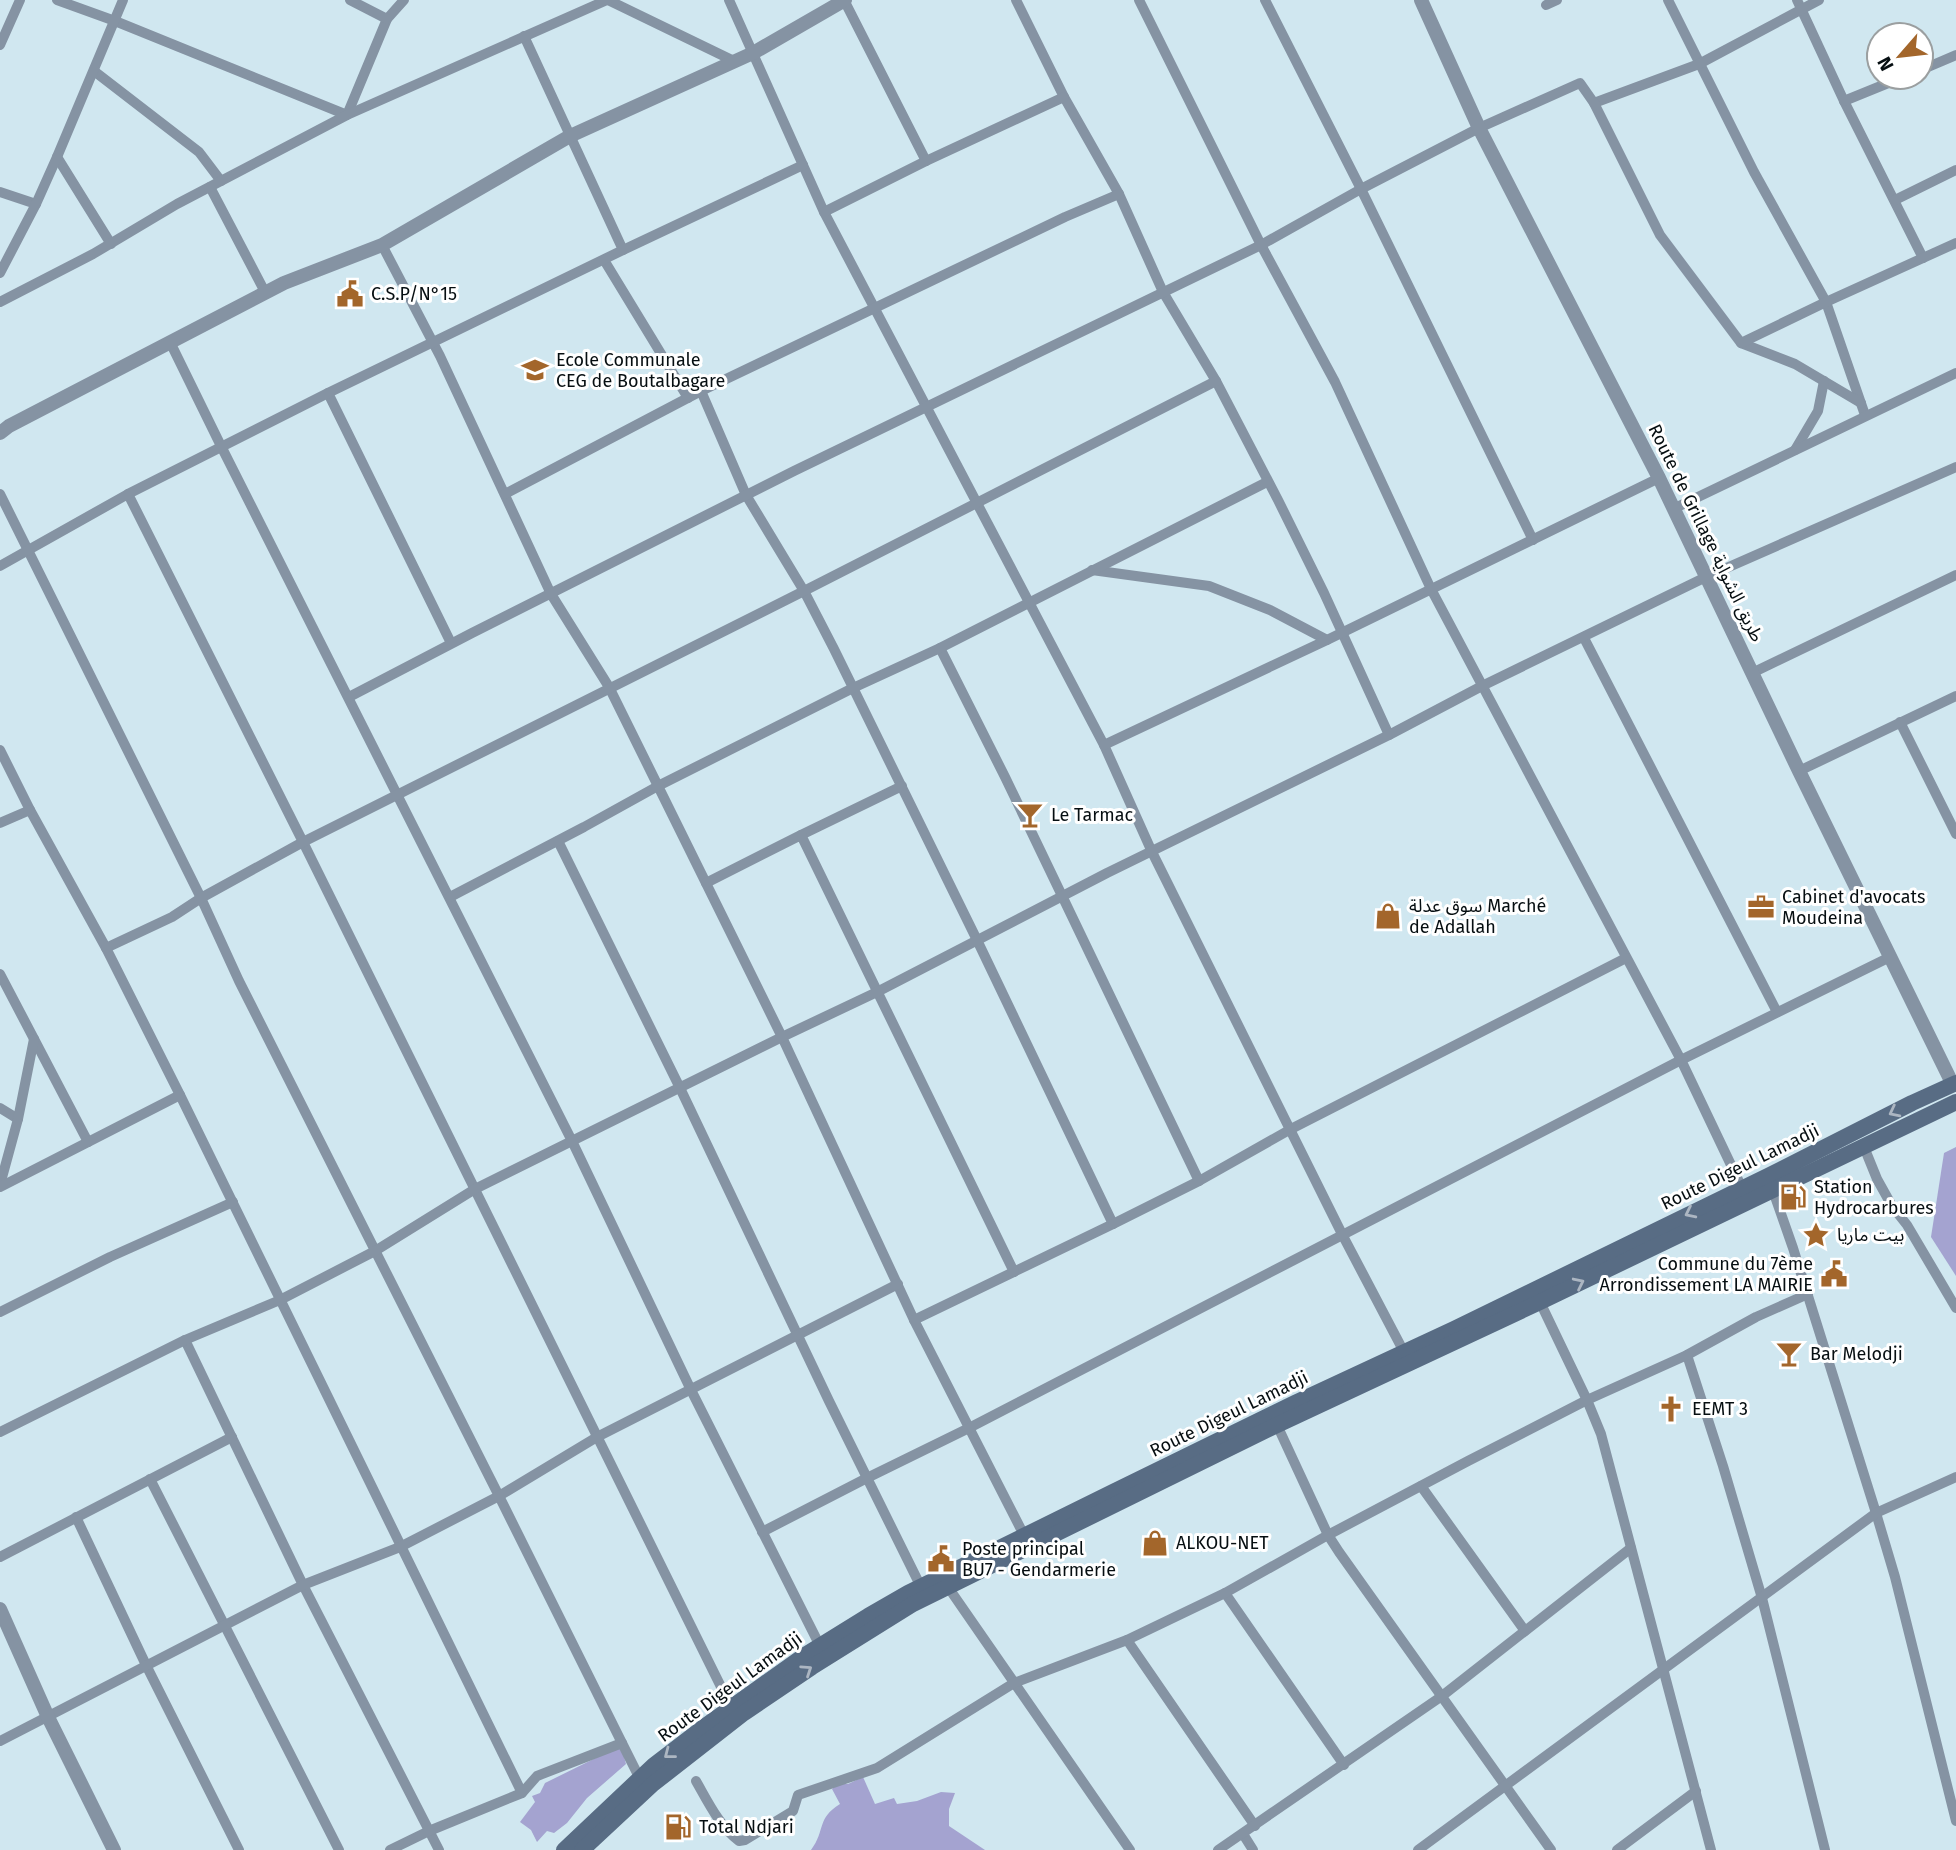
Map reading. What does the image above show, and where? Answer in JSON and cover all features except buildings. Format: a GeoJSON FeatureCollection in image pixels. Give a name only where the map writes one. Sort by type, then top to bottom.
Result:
{"type":"FeatureCollection","features":[{"type":"Feature","properties":{"kind":"main road","name":"Route Digeul Lamadji"},"geometry":{"type":"LineString","coordinates":[[564,1850],[691,1736],[820,1646],[868,1616],[921,1587],[1027,1541],[1295,1403],[1742,1188],[1771,1183],[1912,1103],[1955,1084]]}},
{"type":"Feature","properties":{"kind":"main road"},"geometry":{"type":"LineString","coordinates":[[582,1850],[653,1784],[744,1713],[874,1628],[1027,1541],[1540,1302],[1667,1240],[1771,1183],[1864,1147],[1956,1102]]}},
{"type":"Feature","properties":{"kind":"street"},"geometry":{"type":"LineString","coordinates":[[0,45],[20,0]]}},
{"type":"Feature","properties":{"kind":"street"},"geometry":{"type":"LineString","coordinates":[[57,0],[347,115]]}},
{"type":"Feature","properties":{"kind":"street"},"geometry":{"type":"LineString","coordinates":[[0,273],[36,204],[123,0]]}},
{"type":"Feature","properties":{"kind":"street"},"geometry":{"type":"LineString","coordinates":[[350,0],[387,19]]}},
{"type":"Feature","properties":{"kind":"street"},"geometry":{"type":"LineString","coordinates":[[347,115],[387,19],[404,0]]}},
{"type":"Feature","properties":{"kind":"street"},"geometry":{"type":"LineString","coordinates":[[0,302],[347,115],[608,0],[734,61]]}},
{"type":"Feature","properties":{"kind":"street"},"geometry":{"type":"LineString","coordinates":[[729,0],[824,212],[1104,745],[1152,852],[1343,1236],[1404,1352]]}},
{"type":"Feature","properties":{"kind":"street"},"geometry":{"type":"LineString","coordinates":[[0,433],[265,292],[382,245],[570,136],[753,53],[844,0],[926,161]]}},
{"type":"Feature","properties":{"kind":"street"},"geometry":{"type":"LineString","coordinates":[[1016,0],[1065,97],[1119,194],[1163,292],[1216,381],[1324,593],[1389,735]]}},
{"type":"Feature","properties":{"kind":"street"},"geometry":{"type":"LineString","coordinates":[[1139,0],[1261,245],[1335,383],[1431,589],[1681,1060],[1742,1188]]}},
{"type":"Feature","properties":{"kind":"street"},"geometry":{"type":"LineString","coordinates":[[1265,0],[1533,540]]}},
{"type":"Feature","properties":{"kind":"street","name":"Route de Grillage طريق الشواية"},"geometry":{"type":"LineString","coordinates":[[1421,0],[1479,128],[1659,478],[1799,771],[1955,1084]]}},
{"type":"Feature","properties":{"kind":"street"},"geometry":{"type":"LineString","coordinates":[[1668,0],[1754,172],[1826,302],[1866,415]]}},
{"type":"Feature","properties":{"kind":"street"},"geometry":{"type":"LineString","coordinates":[[1594,103],[1699,64],[1799,4],[1819,0]]}},
{"type":"Feature","properties":{"kind":"street"},"geometry":{"type":"LineString","coordinates":[[1799,4],[1844,101],[1923,258]]}},
{"type":"Feature","properties":{"kind":"street"},"geometry":{"type":"LineString","coordinates":[[524,36],[623,250]]}},
{"type":"Feature","properties":{"kind":"street"},"geometry":{"type":"LineString","coordinates":[[1935,64],[1956,55]]}},
{"type":"Feature","properties":{"kind":"street"},"geometry":{"type":"LineString","coordinates":[[94,71],[199,152],[265,292]]}},
{"type":"Feature","properties":{"kind":"street"},"geometry":{"type":"LineString","coordinates":[[348,697],[746,495],[1261,245],[1479,128],[1580,83],[1594,103],[1660,235],[1741,344],[1795,365],[1861,403]]}},
{"type":"Feature","properties":{"kind":"street"},"geometry":{"type":"LineString","coordinates":[[1844,101],[1869,91]]}},
{"type":"Feature","properties":{"kind":"street"},"geometry":{"type":"LineString","coordinates":[[824,212],[926,161],[1065,97]]}},
{"type":"Feature","properties":{"kind":"street"},"geometry":{"type":"LineString","coordinates":[[57,157],[111,244]]}},
{"type":"Feature","properties":{"kind":"street"},"geometry":{"type":"LineString","coordinates":[[0,566],[128,494],[327,393],[803,165]]}},
{"type":"Feature","properties":{"kind":"street"},"geometry":{"type":"LineString","coordinates":[[1895,200],[1956,170]]}},
{"type":"Feature","properties":{"kind":"street"},"geometry":{"type":"LineString","coordinates":[[0,192],[36,204]]}},
{"type":"Feature","properties":{"kind":"street"},"geometry":{"type":"LineString","coordinates":[[505,494],[701,391],[1065,217],[1119,194]]}},
{"type":"Feature","properties":{"kind":"street"},"geometry":{"type":"LineString","coordinates":[[1741,344],[1956,243]]}},
{"type":"Feature","properties":{"kind":"street"},"geometry":{"type":"LineString","coordinates":[[382,245],[433,342],[551,594],[608,687],[658,786],[782,1037],[914,1320],[1027,1541]]}},
{"type":"Feature","properties":{"kind":"street"},"geometry":{"type":"LineString","coordinates":[[604,260],[688,398]]}},
{"type":"Feature","properties":{"kind":"street"},"geometry":{"type":"LineString","coordinates":[[170,342],[572,1141],[691,1390],[820,1646]]}},
{"type":"Feature","properties":{"kind":"street"},"geometry":{"type":"LineString","coordinates":[[1673,509],[1956,373]]}},
{"type":"Feature","properties":{"kind":"street"},"geometry":{"type":"LineString","coordinates":[[106,948],[172,917],[303,842],[1216,381]]}},
{"type":"Feature","properties":{"kind":"street"},"geometry":{"type":"LineString","coordinates":[[1795,450],[1818,411],[1824,381]]}},
{"type":"Feature","properties":{"kind":"street"},"geometry":{"type":"LineString","coordinates":[[701,391],[746,495],[804,591],[853,688],[1113,1224]]}},
{"type":"Feature","properties":{"kind":"street"},"geometry":{"type":"LineString","coordinates":[[327,393],[451,643]]}},
{"type":"Feature","properties":{"kind":"street"},"geometry":{"type":"LineString","coordinates":[[0,1432],[185,1340],[279,1300],[375,1251],[475,1189],[877,992],[1482,687],[1706,577],[1956,467]]}},
{"type":"Feature","properties":{"kind":"street"},"geometry":{"type":"LineString","coordinates":[[1104,745],[1659,478]]}},
{"type":"Feature","properties":{"kind":"street"},"geometry":{"type":"LineString","coordinates":[[450,897],[658,786],[853,688],[940,649],[1267,482]]}},
{"type":"Feature","properties":{"kind":"street"},"geometry":{"type":"LineString","coordinates":[[0,494],[201,898],[239,981],[640,1779]]}},
{"type":"Feature","properties":{"kind":"street"},"geometry":{"type":"LineString","coordinates":[[128,494],[731,1707]]}},
{"type":"Feature","properties":{"kind":"street"},"geometry":{"type":"LineString","coordinates":[[1092,570],[1209,586],[1270,610],[1326,640]]}},
{"type":"Feature","properties":{"kind":"street"},"geometry":{"type":"LineString","coordinates":[[1752,673],[1956,575]]}},
{"type":"Feature","properties":{"kind":"street"},"geometry":{"type":"LineString","coordinates":[[1584,638],[1777,1012]]}},
{"type":"Feature","properties":{"kind":"street"},"geometry":{"type":"LineString","coordinates":[[940,649],[1005,777],[1199,1181]]}},
{"type":"Feature","properties":{"kind":"street"},"geometry":{"type":"LineString","coordinates":[[1799,771],[1956,696]]}},
{"type":"Feature","properties":{"kind":"street"},"geometry":{"type":"LineString","coordinates":[[1900,722],[1956,834]]}},
{"type":"Feature","properties":{"kind":"street"},"geometry":{"type":"LineString","coordinates":[[0,750],[106,948],[180,1095],[522,1793]]}},
{"type":"Feature","properties":{"kind":"street"},"geometry":{"type":"LineString","coordinates":[[706,883],[902,786]]}},
{"type":"Feature","properties":{"kind":"street"},"geometry":{"type":"LineString","coordinates":[[0,823],[30,810]]}},
{"type":"Feature","properties":{"kind":"street"},"geometry":{"type":"LineString","coordinates":[[801,835],[1014,1272]]}},
{"type":"Feature","properties":{"kind":"street"},"geometry":{"type":"LineString","coordinates":[[558,841],[921,1587]]}},
{"type":"Feature","properties":{"kind":"street"},"geometry":{"type":"LineString","coordinates":[[762,1532],[1343,1236],[1681,1060],[1890,957]]}},
{"type":"Feature","properties":{"kind":"street"},"geometry":{"type":"LineString","coordinates":[[914,1320],[1199,1181],[1291,1129],[1626,958]]}},
{"type":"Feature","properties":{"kind":"street"},"geometry":{"type":"LineString","coordinates":[[0,974],[88,1142]]}},
{"type":"Feature","properties":{"kind":"street"},"geometry":{"type":"LineString","coordinates":[[0,1186],[18,1119],[34,1039]]}},
{"type":"Feature","properties":{"kind":"street"},"geometry":{"type":"LineString","coordinates":[[0,1186],[180,1095]]}},
{"type":"Feature","properties":{"kind":"street"},"geometry":{"type":"LineString","coordinates":[[0,1108],[18,1119]]}},
{"type":"Feature","properties":{"kind":"street"},"geometry":{"type":"LineString","coordinates":[[1864,1147],[1892,1206],[1907,1225],[1956,1308]]}},
{"type":"Feature","properties":{"kind":"street"},"geometry":{"type":"LineString","coordinates":[[1771,1183],[1895,1577],[1956,1821]]}},
{"type":"Feature","properties":{"kind":"street"},"geometry":{"type":"LineString","coordinates":[[0,1312],[110,1257],[233,1202]]}},
{"type":"Feature","properties":{"kind":"street"},"geometry":{"type":"LineString","coordinates":[[0,1741],[303,1585],[400,1547],[499,1496],[597,1437],[898,1284]]}},
{"type":"Feature","properties":{"kind":"street"},"geometry":{"type":"LineString","coordinates":[[696,1781],[713,1811],[734,1837],[739,1841],[746,1840],[793,1811],[798,1795],[877,1768],[1014,1683],[1127,1640],[1225,1593],[1328,1535],[1587,1400],[1687,1355],[1756,1317],[1808,1294]]}},
{"type":"Feature","properties":{"kind":"street"},"geometry":{"type":"LineString","coordinates":[[1540,1302],[1601,1434],[1711,1850]]}},
{"type":"Feature","properties":{"kind":"street"},"geometry":{"type":"LineString","coordinates":[[185,1340],[303,1585],[439,1850]]}},
{"type":"Feature","properties":{"kind":"street"},"geometry":{"type":"LineString","coordinates":[[1687,1355],[1762,1598],[1825,1850]]}},
{"type":"Feature","properties":{"kind":"street"},"geometry":{"type":"LineString","coordinates":[[1277,1425],[1328,1535],[1551,1850]]}},
{"type":"Feature","properties":{"kind":"street"},"geometry":{"type":"LineString","coordinates":[[0,1557],[232,1437]]}},
{"type":"Feature","properties":{"kind":"street"},"geometry":{"type":"LineString","coordinates":[[1418,1850],[1876,1513],[1956,1477]]}},
{"type":"Feature","properties":{"kind":"street"},"geometry":{"type":"LineString","coordinates":[[150,1479],[339,1850]]}},
{"type":"Feature","properties":{"kind":"street"},"geometry":{"type":"LineString","coordinates":[[1421,1486],[1525,1631]]}},
{"type":"Feature","properties":{"kind":"street"},"geometry":{"type":"LineString","coordinates":[[76,1517],[146,1665],[239,1850]]}},
{"type":"Feature","properties":{"kind":"street"},"geometry":{"type":"LineString","coordinates":[[1218,1850],[1442,1696],[1631,1548]]}},
{"type":"Feature","properties":{"kind":"street"},"geometry":{"type":"LineString","coordinates":[[948,1587],[1130,1850]]}},
{"type":"Feature","properties":{"kind":"street"},"geometry":{"type":"LineString","coordinates":[[1225,1593],[1344,1765]]}},
{"type":"Feature","properties":{"kind":"street"},"geometry":{"type":"LineString","coordinates":[[0,1609],[48,1717],[114,1850]]}},
{"type":"Feature","properties":{"kind":"street"},"geometry":{"type":"LineString","coordinates":[[1127,1640],[1255,1826]]}},
{"type":"Feature","properties":{"kind":"street"},"geometry":{"type":"LineString","coordinates":[[390,1850],[429,1830],[522,1793],[537,1776],[622,1743]]}},
{"type":"Feature","properties":{"kind":"street"},"geometry":{"type":"LineString","coordinates":[[1618,1850],[1696,1791]]}},
{"type":"Feature","properties":{"kind":"street"},"geometry":{"type":"LineString","coordinates":[[1243,1835],[1253,1850]]}},
{"type":"Feature","properties":{"kind":"water"},"geometry":{"type":"Polygon","coordinates":[[[1956,1147],[1956,1276],[1931,1237],[1944,1153],[1956,1147]]]}},
{"type":"Feature","properties":{"kind":"water"},"geometry":{"type":"Polygon","coordinates":[[[618,1747],[626,1764],[587,1798],[567,1823],[554,1833],[547,1831],[537,1842],[531,1830],[520,1822],[535,1802],[532,1796],[540,1793],[545,1783],[618,1747]]]}},
{"type":"Feature","properties":{"kind":"water"},"geometry":{"type":"Polygon","coordinates":[[[863,1777],[875,1804],[894,1798],[897,1804],[917,1801],[941,1792],[955,1793],[949,1809],[949,1826],[985,1850],[811,1850],[827,1815],[840,1804],[832,1789],[838,1784],[848,1784],[863,1777]]]}},
{"type":"Feature","properties":{"kind":"place","name":"C.S.P/N°15"},"geometry":{"type":"Point","coordinates":[350,294]}},
{"type":"Feature","properties":{"kind":"place","name":"Ecole Communale CEG de Boutalbagare"},"geometry":{"type":"Point","coordinates":[535,370]}},
{"type":"Feature","properties":{"kind":"place","name":"Le Tarmac"},"geometry":{"type":"Point","coordinates":[1030,815]}},
{"type":"Feature","properties":{"kind":"place","name":"Cabinet d'avocats Moudeina"},"geometry":{"type":"Point","coordinates":[1761,907]}},
{"type":"Feature","properties":{"kind":"place","name":"سوق عدلة Marché de Adallah"},"geometry":{"type":"Point","coordinates":[1388,916]}},
{"type":"Feature","properties":{"kind":"place","name":"Station Hydrocarbures"},"geometry":{"type":"Point","coordinates":[1793,1197]}},
{"type":"Feature","properties":{"kind":"place","name":"بيت ماريا"},"geometry":{"type":"Point","coordinates":[1816,1235]}},
{"type":"Feature","properties":{"kind":"place","name":"Commune du 7ème Arrondissement LA MAIRIE"},"geometry":{"type":"Point","coordinates":[1834,1274]}},
{"type":"Feature","properties":{"kind":"place","name":"Bar Melodji"},"geometry":{"type":"Point","coordinates":[1789,1354]}},
{"type":"Feature","properties":{"kind":"place","name":"EEMT 3"},"geometry":{"type":"Point","coordinates":[1671,1409]}},
{"type":"Feature","properties":{"kind":"place","name":"ALKOU-NET"},"geometry":{"type":"Point","coordinates":[1155,1543]}},
{"type":"Feature","properties":{"kind":"place","name":"Poste principal BU7 - Gendarmerie"},"geometry":{"type":"Point","coordinates":[941,1559]}},
{"type":"Feature","properties":{"kind":"place","name":"Total Ndjari"},"geometry":{"type":"Point","coordinates":[678,1827]}}]}
